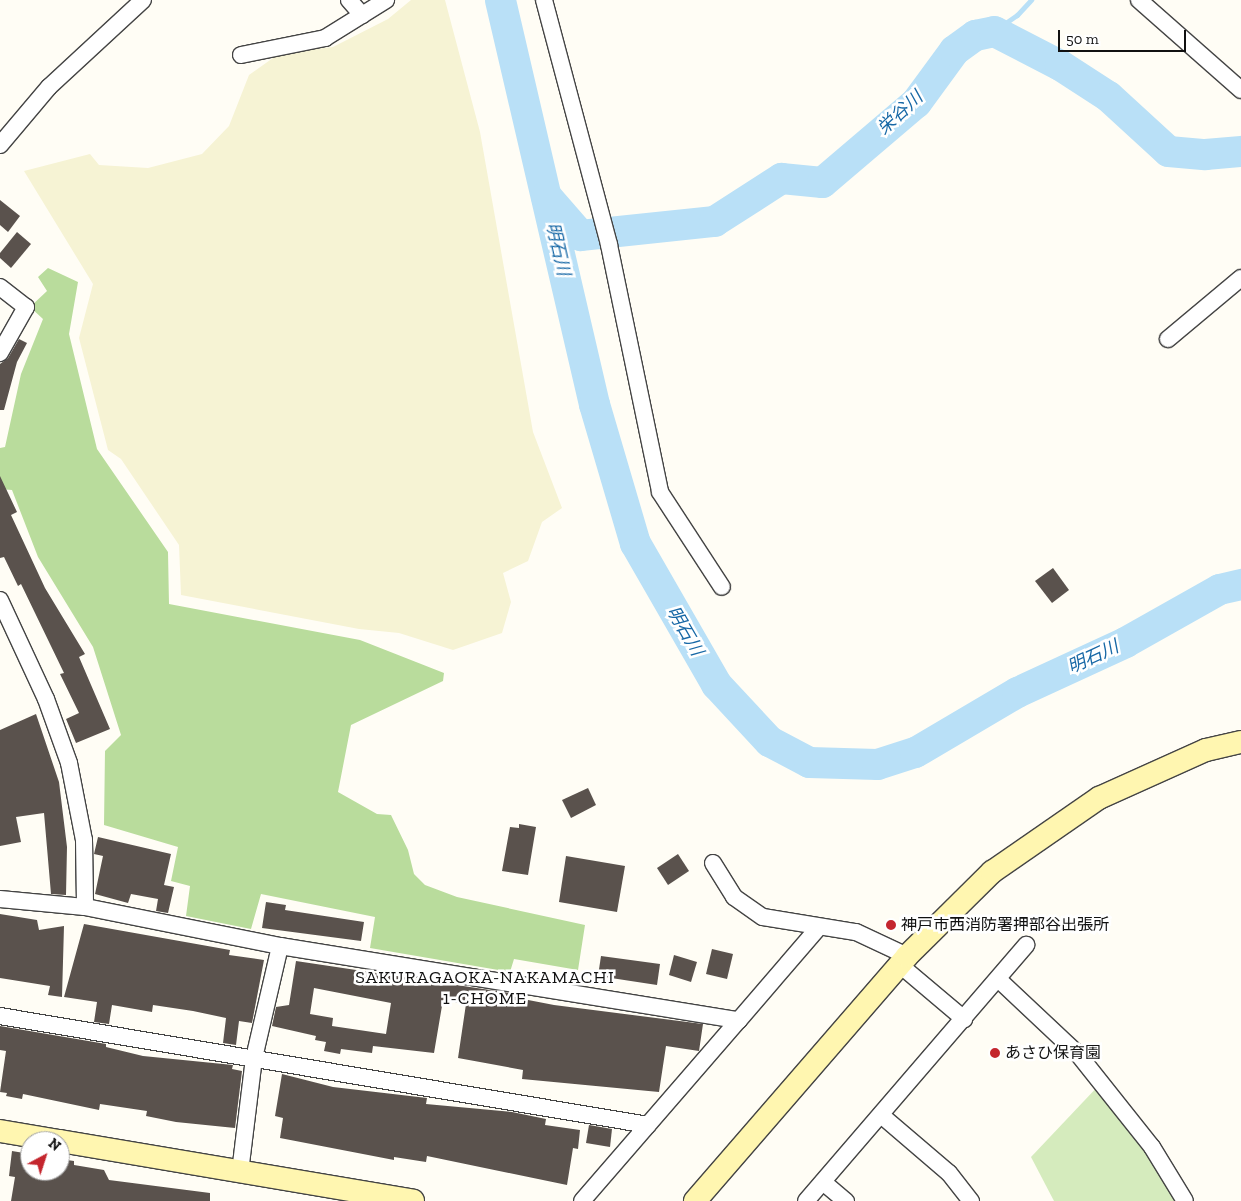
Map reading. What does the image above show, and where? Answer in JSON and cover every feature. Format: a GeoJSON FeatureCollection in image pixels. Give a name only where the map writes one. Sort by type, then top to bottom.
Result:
{"type":"FeatureCollection","features":[{"type":"Feature","properties":{"kind":"street"},"geometry":{"type":"LineString","coordinates":[[0,145],[49,87],[143,0]]}},
{"type":"Feature","properties":{"kind":"street"},"geometry":{"type":"LineString","coordinates":[[349,0],[362,15]]}},
{"type":"Feature","properties":{"kind":"street"},"geometry":{"type":"LineString","coordinates":[[241,55],[325,38],[386,0]]}},
{"type":"Feature","properties":{"kind":"street"},"geometry":{"type":"LineString","coordinates":[[544,0],[609,245],[660,492],[722,587]]}},
{"type":"Feature","properties":{"kind":"street"},"geometry":{"type":"LineString","coordinates":[[1139,0],[1241,90]]}},
{"type":"Feature","properties":{"kind":"street"},"geometry":{"type":"LineString","coordinates":[[1168,338],[1241,278]]}},
{"type":"Feature","properties":{"kind":"street"},"geometry":{"type":"LineString","coordinates":[[0,287],[26,307],[0,353]]}},
{"type":"Feature","properties":{"kind":"street"},"geometry":{"type":"LineString","coordinates":[[0,600],[46,699],[69,763],[84,840],[85,907]]}},
{"type":"Feature","properties":{"kind":"street"},"geometry":{"type":"LineString","coordinates":[[695,1201],[904,960],[992,872],[1099,798],[1206,750],[1241,742]]}},
{"type":"Feature","properties":{"kind":"street"},"geometry":{"type":"LineString","coordinates":[[713,863],[734,897],[763,917],[818,928],[856,932],[904,960],[964,1019]]}},
{"type":"Feature","properties":{"kind":"street"},"geometry":{"type":"LineString","coordinates":[[0,899],[85,907],[280,946],[739,1020]]}},
{"type":"Feature","properties":{"kind":"street"},"geometry":{"type":"LineString","coordinates":[[582,1201],[818,928]]}},
{"type":"Feature","properties":{"kind":"street"},"geometry":{"type":"LineString","coordinates":[[806,1201],[1026,945]]}},
{"type":"Feature","properties":{"kind":"street"},"geometry":{"type":"LineString","coordinates":[[240,1172],[254,1058],[280,946]]}},
{"type":"Feature","properties":{"kind":"street"},"geometry":{"type":"LineString","coordinates":[[998,979],[1078,1054],[1152,1147],[1185,1201]]}},
{"type":"Feature","properties":{"kind":"street"},"geometry":{"type":"LineString","coordinates":[[0,1016],[648,1125]]}},
{"type":"Feature","properties":{"kind":"street"},"geometry":{"type":"LineString","coordinates":[[881,1115],[949,1173],[971,1201]]}},
{"type":"Feature","properties":{"kind":"street"},"geometry":{"type":"LineString","coordinates":[[0,1133],[20,1136]]}},
{"type":"Feature","properties":{"kind":"street"},"geometry":{"type":"LineString","coordinates":[[70,1143],[413,1201]]}},
{"type":"Feature","properties":{"kind":"street"},"geometry":{"type":"LineString","coordinates":[[823,1182],[846,1201]]}},
{"type":"Feature","properties":{"kind":"shaded area"},"geometry":{"type":"Polygon","coordinates":[[[411,0],[445,0],[480,132],[533,432],[562,508],[542,522],[528,561],[503,573],[511,602],[502,633],[453,650],[399,633],[359,629],[181,595],[179,545],[121,459],[108,450],[79,338],[93,284],[24,171],[90,154],[99,165],[148,168],[202,154],[229,126],[249,75],[280,53],[333,47],[388,19],[411,0]]]}},
{"type":"Feature","properties":{"kind":"green space"},"geometry":{"type":"Polygon","coordinates":[[[48,268],[78,282],[69,334],[97,449],[168,552],[169,604],[360,640],[444,673],[443,681],[351,725],[338,792],[377,814],[391,815],[408,850],[414,874],[425,885],[457,897],[585,925],[578,970],[514,959],[510,972],[370,948],[375,917],[261,894],[251,929],[186,916],[190,886],[171,881],[178,847],[104,825],[105,751],[121,735],[93,647],[38,557],[12,490],[0,489],[0,448],[5,447],[21,374],[43,319],[30,307],[47,291],[38,277],[48,268]]]}},
{"type":"Feature","properties":{"kind":"green space"},"geometry":{"type":"Polygon","coordinates":[[[1101,1083],[1185,1201],[1054,1201],[1031,1157],[1101,1083]]]}},
{"type":"Feature","properties":{"kind":"building"},"geometry":{"type":"Polygon","coordinates":[[[0,200],[20,216],[8,232],[0,225],[0,200]]]}},
{"type":"Feature","properties":{"kind":"building"},"geometry":{"type":"Polygon","coordinates":[[[17,232],[31,244],[11,268],[0,258],[0,253],[17,232]]]}},
{"type":"Feature","properties":{"kind":"building"},"geometry":{"type":"Polygon","coordinates":[[[19,339],[27,343],[17,362],[4,410],[0,410],[0,364],[8,358],[19,339]]]}},
{"type":"Feature","properties":{"kind":"building"},"geometry":{"type":"Polygon","coordinates":[[[0,476],[17,512],[11,515],[45,588],[85,654],[79,657],[110,729],[76,743],[66,719],[79,713],[60,674],[64,673],[21,584],[18,586],[4,557],[0,558],[0,476]]]}},
{"type":"Feature","properties":{"kind":"building"},"geometry":{"type":"Polygon","coordinates":[[[1053,568],[1069,590],[1052,603],[1035,581],[1053,568]]]}},
{"type":"Feature","properties":{"kind":"building"},"geometry":{"type":"Polygon","coordinates":[[[36,714],[59,782],[67,847],[66,895],[51,894],[44,813],[16,817],[21,842],[0,846],[0,730],[36,714]]]}},
{"type":"Feature","properties":{"kind":"building"},"geometry":{"type":"Polygon","coordinates":[[[588,788],[596,805],[571,818],[562,800],[588,788]]]}},
{"type":"Feature","properties":{"kind":"building"},"geometry":{"type":"Polygon","coordinates":[[[519,824],[536,827],[528,875],[502,871],[510,827],[519,828],[519,824]]]}},
{"type":"Feature","properties":{"kind":"building"},"geometry":{"type":"Polygon","coordinates":[[[98,837],[171,854],[164,885],[174,887],[168,913],[156,911],[158,899],[131,894],[128,903],[95,894],[103,856],[94,854],[98,837]]]}},
{"type":"Feature","properties":{"kind":"building"},"geometry":{"type":"Polygon","coordinates":[[[678,854],[689,871],[668,885],[657,868],[678,854]]]}},
{"type":"Feature","properties":{"kind":"building"},"geometry":{"type":"Polygon","coordinates":[[[566,856],[625,866],[617,912],[559,902],[566,856]]]}},
{"type":"Feature","properties":{"kind":"building"},"geometry":{"type":"Polygon","coordinates":[[[266,902],[286,905],[285,910],[364,922],[361,941],[262,928],[266,902]]]}},
{"type":"Feature","properties":{"kind":"building"},"geometry":{"type":"Polygon","coordinates":[[[0,914],[37,920],[39,930],[64,926],[62,997],[48,995],[50,986],[0,978],[0,914]]]}},
{"type":"Feature","properties":{"kind":"building"},"geometry":{"type":"Polygon","coordinates":[[[84,924],[230,950],[229,955],[264,960],[252,1023],[239,1021],[236,1045],[223,1043],[226,1018],[193,1011],[153,1005],[152,1012],[112,1005],[109,1024],[94,1022],[97,1002],[64,997],[84,924]]]}},
{"type":"Feature","properties":{"kind":"building"},"geometry":{"type":"Polygon","coordinates":[[[712,949],[733,954],[727,979],[706,974],[712,949]]]}},
{"type":"Feature","properties":{"kind":"building"},"geometry":{"type":"Polygon","coordinates":[[[674,955],[697,962],[691,982],[669,975],[674,955]]]}},
{"type":"Feature","properties":{"kind":"building"},"geometry":{"type":"Polygon","coordinates":[[[601,956],[660,964],[657,985],[598,976],[601,956]]]}},
{"type":"Feature","properties":{"kind":"building"},"geometry":{"type":"Polygon","coordinates":[[[296,961],[523,995],[523,999],[554,1005],[703,1024],[699,1051],[666,1046],[659,1092],[522,1079],[523,1070],[458,1058],[466,1004],[443,1000],[434,1053],[373,1046],[372,1053],[341,1049],[340,1054],[324,1051],[326,1042],[315,1040],[316,1036],[272,1026],[276,1007],[289,1005],[296,961]],[[314,988],[310,1014],[333,1018],[332,1026],[386,1034],[391,1003],[314,988]]]}},
{"type":"Feature","properties":{"kind":"building"},"geometry":{"type":"Polygon","coordinates":[[[0,1026],[106,1044],[106,1047],[143,1056],[233,1065],[232,1069],[242,1071],[235,1128],[176,1122],[146,1116],[147,1111],[100,1104],[99,1110],[23,1094],[22,1099],[6,1096],[7,1093],[0,1092],[6,1051],[0,1050],[0,1026]]]}},
{"type":"Feature","properties":{"kind":"building"},"geometry":{"type":"Polygon","coordinates":[[[282,1074],[333,1087],[427,1098],[426,1104],[512,1112],[546,1119],[545,1125],[580,1130],[578,1149],[573,1148],[567,1185],[427,1156],[426,1162],[394,1157],[394,1160],[280,1138],[283,1118],[275,1116],[282,1074]]]}},
{"type":"Feature","properties":{"kind":"building"},"geometry":{"type":"Polygon","coordinates":[[[589,1125],[612,1129],[610,1147],[586,1143],[589,1125]]]}},
{"type":"Feature","properties":{"kind":"building"},"geometry":{"type":"Polygon","coordinates":[[[12,1151],[20,1152],[20,1181],[70,1181],[70,1160],[74,1161],[74,1165],[104,1170],[109,1180],[210,1193],[210,1201],[11,1201],[15,1177],[9,1176],[12,1151]]]}},
{"type":"Feature","properties":{"kind":"waterway","name":"明石川"},"geometry":{"type":"LineString","coordinates":[[500,0],[594,404],[635,543],[716,684],[769,741],[809,762],[877,764],[915,752],[1017,692],[1125,642],[1219,589],[1241,584]]}},
{"type":"Feature","properties":{"kind":"waterway"},"geometry":{"type":"LineString","coordinates":[[994,31],[1017,15],[1031,0]]}},
{"type":"Feature","properties":{"kind":"waterway","name":"栄谷川"},"geometry":{"type":"LineString","coordinates":[[546,196],[580,235],[714,221],[781,178],[822,182],[916,102],[954,50],[975,35],[994,31],[1060,65],[1108,96],[1168,151],[1205,154],[1241,151]]}},
{"type":"Feature","properties":{"kind":"place","name":"神戸市西消防署押部谷出張所"},"geometry":{"type":"Point","coordinates":[891,925]}},
{"type":"Feature","properties":{"kind":"place","name":"あさひ保育園"},"geometry":{"type":"Point","coordinates":[995,1053]}},
{"type":"Feature","properties":{"kind":"district","name":"SAKURAGAOKA-NAKAMACHI 1-CHOME"},"geometry":{"type":"Point","coordinates":[485,988]}}]}
